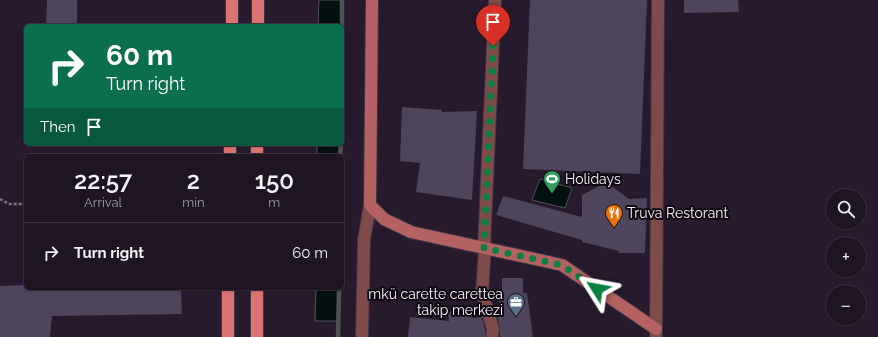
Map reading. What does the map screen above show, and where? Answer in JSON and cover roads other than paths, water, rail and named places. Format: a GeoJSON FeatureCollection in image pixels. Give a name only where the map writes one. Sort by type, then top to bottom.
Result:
{"type":"FeatureCollection","features":[{"type":"Feature","properties":{"kind":"main road"},"geometry":{"type":"LineString","coordinates":[[232,0],[232,24]]}},
{"type":"Feature","properties":{"kind":"main road"},"geometry":{"type":"LineString","coordinates":[[258,0],[258,24]]}},
{"type":"Feature","properties":{"kind":"main road"},"geometry":{"type":"LineString","coordinates":[[228,290],[228,337]]}},
{"type":"Feature","properties":{"kind":"main road"},"geometry":{"type":"LineString","coordinates":[[257,290],[257,337]]}},
{"type":"Feature","properties":{"kind":"street"},"geometry":{"type":"LineString","coordinates":[[362,337],[364,240],[370,205],[372,0]]}},
{"type":"Feature","properties":{"kind":"street"},"geometry":{"type":"LineString","coordinates":[[492,337],[493,329],[482,293],[495,0]]}},
{"type":"Feature","properties":{"kind":"street"},"geometry":{"type":"LineString","coordinates":[[656,333],[658,0]]}},
{"type":"Feature","properties":{"kind":"street"},"geometry":{"type":"LineString","coordinates":[[370,205],[384,219],[411,232],[562,265],[656,333]]}},
{"type":"Feature","properties":{"kind":"waterway"},"geometry":{"type":"LineString","coordinates":[[342,0],[342,24]]}},
{"type":"Feature","properties":{"kind":"waterway"},"geometry":{"type":"LineString","coordinates":[[340,154],[341,146]]}},
{"type":"Feature","properties":{"kind":"waterway"},"geometry":{"type":"LineString","coordinates":[[338,337],[339,290]]}},
{"type":"Feature","properties":{"kind":"place","name":"Holidays"},"geometry":{"type":"Point","coordinates":[552,194]}},
{"type":"Feature","properties":{"kind":"place","name":"Truva Restorant"},"geometry":{"type":"Point","coordinates":[614,228]}},
{"type":"Feature","properties":{"kind":"place","name":"mkü carette carettea takip merkezi"},"geometry":{"type":"Point","coordinates":[516,317]}}]}
